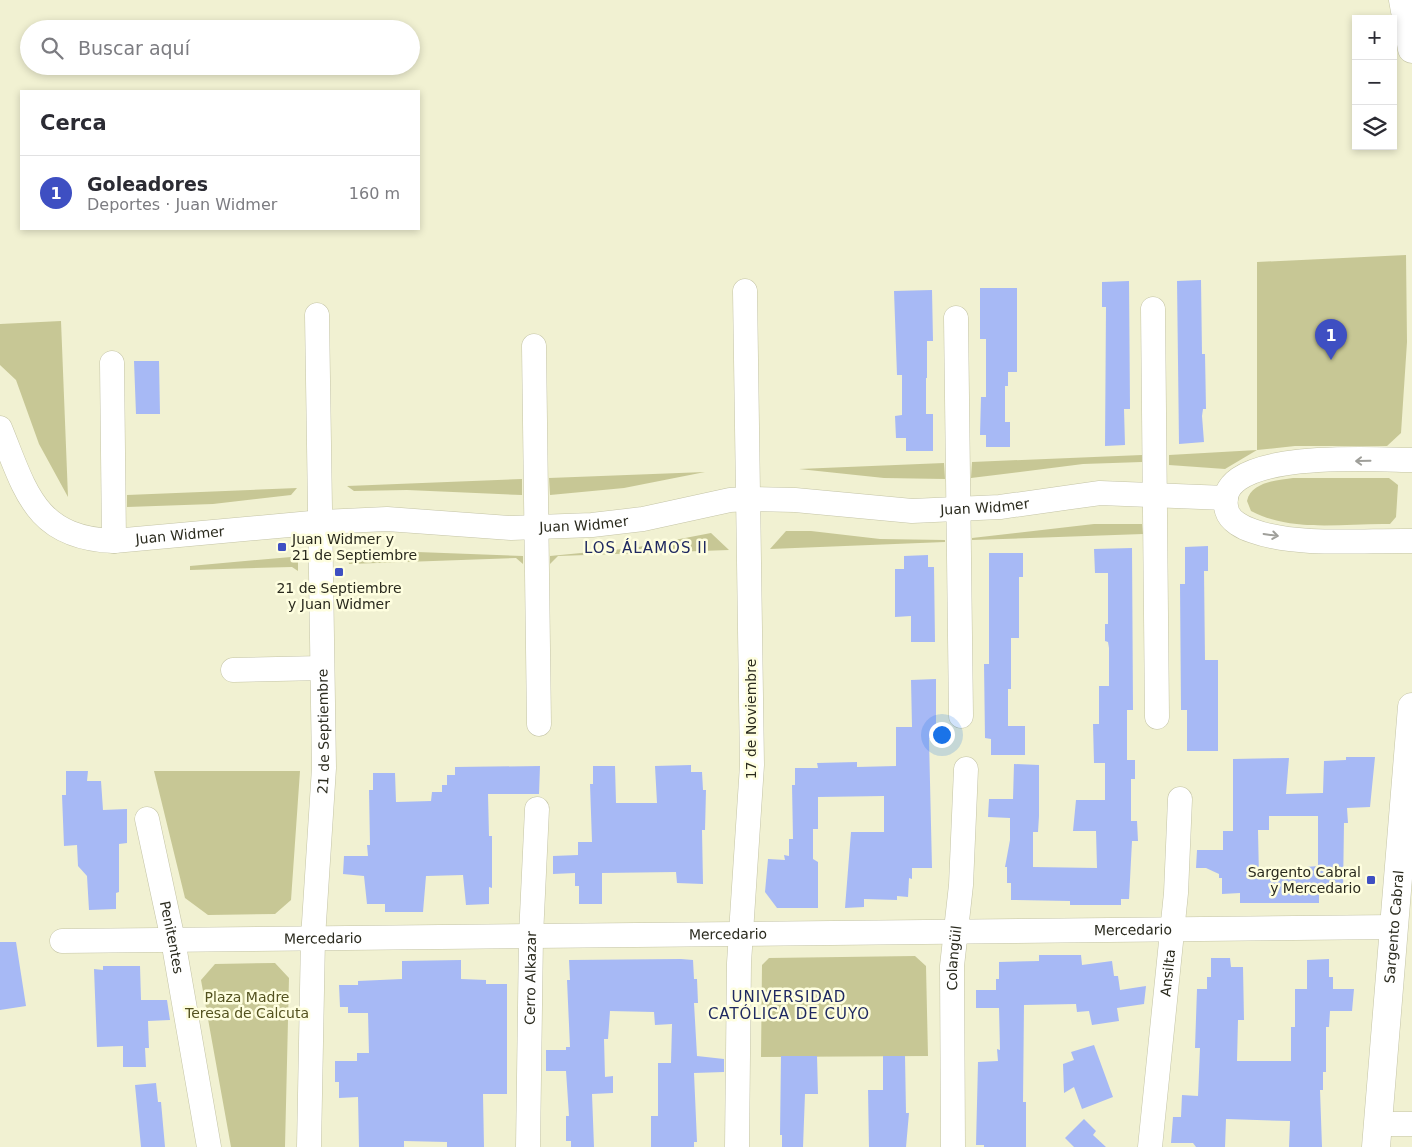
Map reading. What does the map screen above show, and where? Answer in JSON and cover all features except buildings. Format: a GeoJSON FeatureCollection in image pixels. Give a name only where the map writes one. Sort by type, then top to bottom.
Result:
{"type":"FeatureCollection","features":[{"type":"Feature","properties":{"kind":"main road"},"geometry":{"type":"LineString","coordinates":[[1403,0],[1412,49]]}},
{"type":"Feature","properties":{"kind":"main road","name":"Sargento Cabral"},"geometry":{"type":"LineString","coordinates":[[1377,1136],[1412,707]]}},
{"type":"Feature","properties":{"kind":"street","name":"17 de Noviembre"},"geometry":{"type":"LineString","coordinates":[[738,1147],[741,934],[752,765],[745,291]]}},
{"type":"Feature","properties":{"kind":"street"},"geometry":{"type":"LineString","coordinates":[[1153,309],[1157,717]]}},
{"type":"Feature","properties":{"kind":"street","name":"21 de Septiembre"},"geometry":{"type":"LineString","coordinates":[[309,1147],[313,938],[324,768],[322,522],[317,315]]}},
{"type":"Feature","properties":{"kind":"street"},"geometry":{"type":"LineString","coordinates":[[956,318],[961,716]]}},
{"type":"Feature","properties":{"kind":"street"},"geometry":{"type":"LineString","coordinates":[[534,346],[539,724]]}},
{"type":"Feature","properties":{"kind":"street"},"geometry":{"type":"LineString","coordinates":[[112,363],[114,541]]}},
{"type":"Feature","properties":{"kind":"street","name":"Juan Widmer"},"geometry":{"type":"LineString","coordinates":[[0,428],[24,484],[46,519],[75,536],[95,540],[114,541],[322,522],[387,519],[493,527],[592,526],[730,500],[748,499],[795,500],[893,511],[1000,507],[1100,493],[1155,494],[1227,507]]}},
{"type":"Feature","properties":{"kind":"street"},"geometry":{"type":"LineString","coordinates":[[1412,460],[1296,462],[1271,465],[1242,475],[1231,486],[1227,507],[1244,528],[1264,534],[1302,540],[1412,540]]}},
{"type":"Feature","properties":{"kind":"street"},"geometry":{"type":"LineString","coordinates":[[233,670],[322,668]]}},
{"type":"Feature","properties":{"kind":"street","name":"Colangüil"},"geometry":{"type":"LineString","coordinates":[[953,1147],[952,966],[961,885],[966,769]]}},
{"type":"Feature","properties":{"kind":"street","name":"Ansilta"},"geometry":{"type":"LineString","coordinates":[[1150,1147],[1176,893],[1180,799]]}},
{"type":"Feature","properties":{"kind":"street","name":"Cerro Alkazar"},"geometry":{"type":"LineString","coordinates":[[528,1147],[531,936],[537,809]]}},
{"type":"Feature","properties":{"kind":"street","name":"Penitentes"},"geometry":{"type":"LineString","coordinates":[[147,819],[173,940],[209,1147]]}},
{"type":"Feature","properties":{"kind":"street","name":"Mercedario"},"geometry":{"type":"LineString","coordinates":[[62,941],[1395,927]]}},
{"type":"Feature","properties":{"kind":"street"},"geometry":{"type":"LineString","coordinates":[[1377,1136],[1412,1124]]}},
{"type":"Feature","properties":{"kind":"green space"},"geometry":{"type":"Polygon","coordinates":[[[1406,255],[1407,342],[1401,433],[1387,446],[1295,446],[1257,450],[1257,262],[1406,255]]]}},
{"type":"Feature","properties":{"kind":"green space"},"geometry":{"type":"Polygon","coordinates":[[[61,321],[68,497],[39,444],[16,380],[0,365],[0,324],[61,321]]]}},
{"type":"Feature","properties":{"kind":"green space"},"geometry":{"type":"Polygon","coordinates":[[[1257,450],[1225,469],[1169,465],[1169,455],[1257,450]]]}},
{"type":"Feature","properties":{"kind":"green space"},"geometry":{"type":"Polygon","coordinates":[[[1142,455],[1142,462],[1083,464],[971,478],[972,462],[1142,455]]]}},
{"type":"Feature","properties":{"kind":"green space"},"geometry":{"type":"Polygon","coordinates":[[[944,463],[945,479],[884,478],[799,469],[944,463]]]}},
{"type":"Feature","properties":{"kind":"green space"},"geometry":{"type":"Polygon","coordinates":[[[705,472],[624,488],[550,495],[549,478],[705,472]]]}},
{"type":"Feature","properties":{"kind":"green space"},"geometry":{"type":"Polygon","coordinates":[[[1293,478],[1389,478],[1398,485],[1396,517],[1390,524],[1301,525],[1267,518],[1251,511],[1247,501],[1259,486],[1293,478]]]}},
{"type":"Feature","properties":{"kind":"green space"},"geometry":{"type":"Polygon","coordinates":[[[522,479],[522,495],[407,490],[354,491],[347,486],[522,479]]]}},
{"type":"Feature","properties":{"kind":"green space"},"geometry":{"type":"Polygon","coordinates":[[[297,488],[291,495],[213,504],[127,507],[127,495],[297,488]]]}},
{"type":"Feature","properties":{"kind":"green space"},"geometry":{"type":"Polygon","coordinates":[[[1094,524],[1142,524],[1143,534],[972,540],[972,538],[1094,524]]]}},
{"type":"Feature","properties":{"kind":"green space"},"geometry":{"type":"Polygon","coordinates":[[[786,531],[811,531],[880,539],[945,540],[945,542],[770,549],[786,531]]]}},
{"type":"Feature","properties":{"kind":"green space"},"geometry":{"type":"Polygon","coordinates":[[[711,533],[729,550],[558,556],[550,564],[550,556],[633,548],[711,533]]]}},
{"type":"Feature","properties":{"kind":"green space"},"geometry":{"type":"Polygon","coordinates":[[[391,551],[523,556],[523,564],[516,558],[349,564],[348,558],[355,552],[391,551]]]}},
{"type":"Feature","properties":{"kind":"green space"},"geometry":{"type":"Polygon","coordinates":[[[291,557],[298,561],[298,571],[292,567],[190,570],[190,566],[291,557]]]}},
{"type":"Feature","properties":{"kind":"green space"},"geometry":{"type":"Polygon","coordinates":[[[154,771],[300,771],[291,900],[275,914],[208,915],[185,898],[154,771]]]}},
{"type":"Feature","properties":{"kind":"green space"},"geometry":{"type":"Polygon","coordinates":[[[915,956],[926,966],[928,1056],[761,1057],[762,965],[769,958],[915,956]]]}},
{"type":"Feature","properties":{"kind":"green space","name":"Plaza Madre Teresa de Calcuta"},"geometry":{"type":"Polygon","coordinates":[[[275,963],[289,978],[285,1147],[231,1147],[201,980],[215,964],[275,963]]]}},
{"type":"Feature","properties":{"kind":"place","name":"Goleadores"},"geometry":{"type":"Point","coordinates":[1331,360]}},
{"type":"Feature","properties":{"kind":"place","name":"Juan Widmer y 21 de Septiembre"},"geometry":{"type":"Point","coordinates":[282,547]}},
{"type":"Feature","properties":{"kind":"place","name":"21 de Septiembre y Juan Widmer"},"geometry":{"type":"Point","coordinates":[339,572]}},
{"type":"Feature","properties":{"kind":"place","name":"Sargento Cabral y Mercedario"},"geometry":{"type":"Point","coordinates":[1371,880]}},
{"type":"Feature","properties":{"kind":"district","name":"LOS ÁLAMOS II"},"geometry":{"type":"Point","coordinates":[646,548]}},
{"type":"Feature","properties":{"kind":"district","name":"UNIVERSIDAD CATÓLICA DE CUYO"},"geometry":{"type":"Point","coordinates":[789,1006]}}]}
